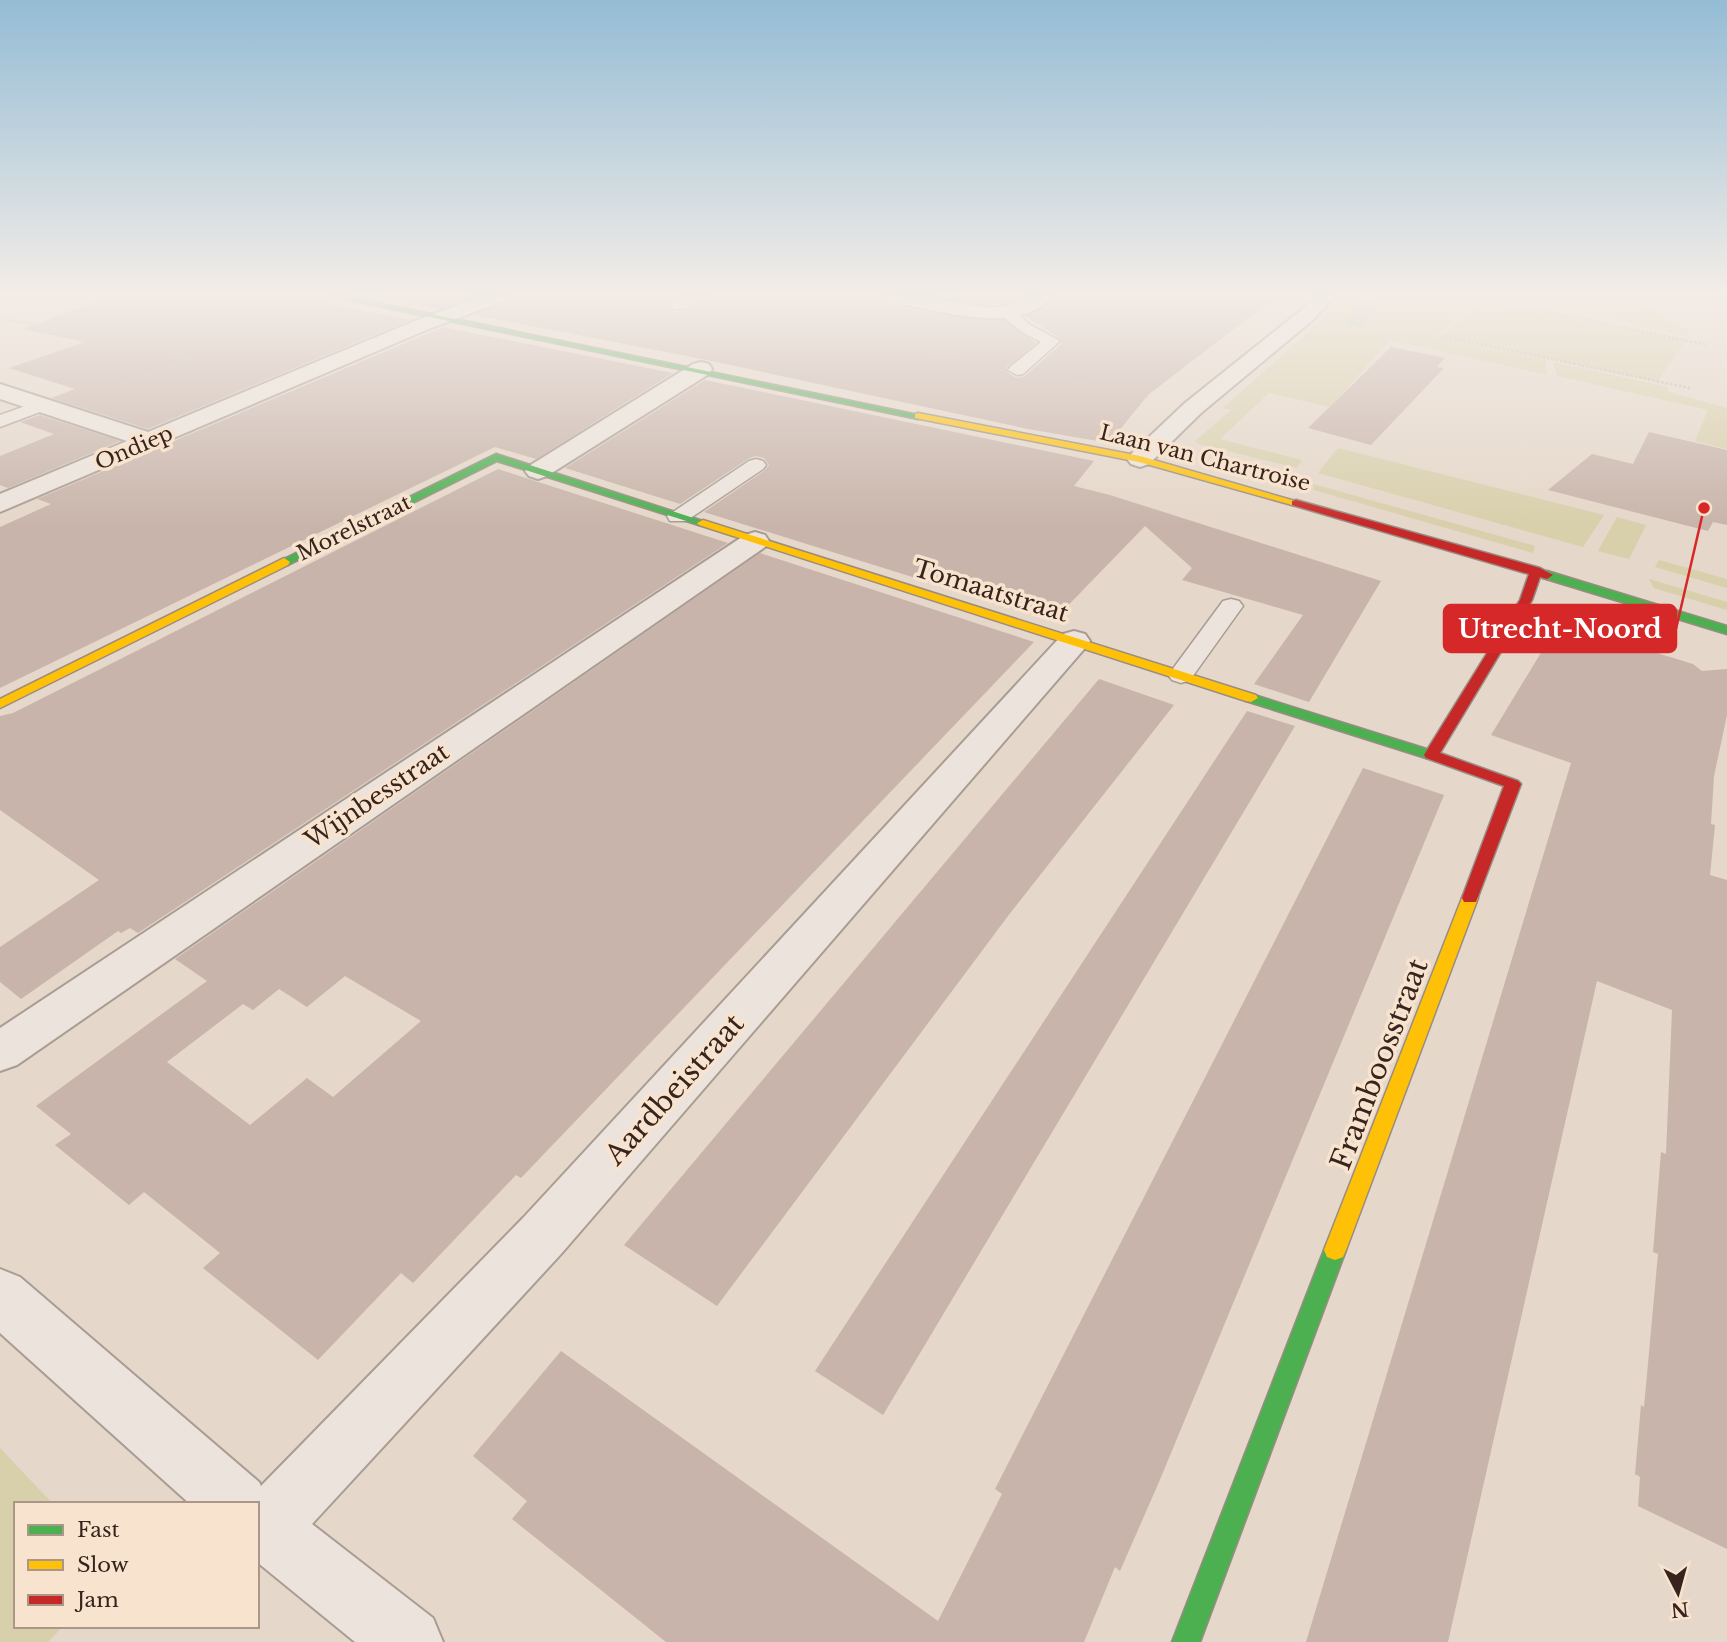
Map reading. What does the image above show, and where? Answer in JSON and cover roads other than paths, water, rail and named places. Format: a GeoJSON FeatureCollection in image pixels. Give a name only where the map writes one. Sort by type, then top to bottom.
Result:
{"type":"FeatureCollection","features":[{"type":"Feature","properties":{"kind":"street","name":"Ondiep"},"geometry":{"type":"LineString","coordinates":[[0,504],[311,373]]}},
{"type":"Feature","properties":{"kind":"street"},"geometry":{"type":"LineString","coordinates":[[538,471],[695,373]]}},
{"type":"Feature","properties":{"kind":"street","name":"Laan van Chartroise"},"geometry":{"type":"LineString","coordinates":[[718,373],[1028,439],[1140,459],[1536,572],[1727,630]]}},
{"type":"Feature","properties":{"kind":"street"},"geometry":{"type":"LineString","coordinates":[[1140,459],[1193,408],[1236,373]]}},
{"type":"Feature","properties":{"kind":"street"},"geometry":{"type":"LineString","coordinates":[[0,391],[151,441]]}},
{"type":"Feature","properties":{"kind":"street","name":"Morelstraat"},"geometry":{"type":"LineString","coordinates":[[0,704],[496,457],[538,471]]}},
{"type":"Feature","properties":{"kind":"street","name":"Tomaatstraat"},"geometry":{"type":"LineString","coordinates":[[538,471],[1431,755]]}},
{"type":"Feature","properties":{"kind":"street","name":"Wijnbesstraat"},"geometry":{"type":"LineString","coordinates":[[0,1052],[755,541]]}},
{"type":"Feature","properties":{"kind":"street"},"geometry":{"type":"LineString","coordinates":[[1431,755],[1526,600],[1536,572]]}},
{"type":"Feature","properties":{"kind":"street","name":"Aardbeistraat"},"geometry":{"type":"LineString","coordinates":[[259,1512],[542,1236],[1074,641]]}},
{"type":"Feature","properties":{"kind":"street","name":"Framboosstraat"},"geometry":{"type":"LineString","coordinates":[[1186,1642],[1513,784],[1431,755]]}},
{"type":"Feature","properties":{"kind":"street"},"geometry":{"type":"LineString","coordinates":[[7,1315],[234,1502]]}},
{"type":"Feature","properties":{"kind":"street"},"geometry":{"type":"LineString","coordinates":[[259,1523],[409,1642]]}},
{"type":"Feature","properties":{"kind":"lane"},"geometry":{"type":"LineString","coordinates":[[0,421],[49,407]]}},
{"type":"Feature","properties":{"kind":"lane"},"geometry":{"type":"LineString","coordinates":[[678,516],[756,465]]}},
{"type":"Feature","properties":{"kind":"lane"},"geometry":{"type":"LineString","coordinates":[[1181,675],[1231,606]]}},
{"type":"Feature","properties":{"kind":"place","name":"Utrecht-Noord"},"geometry":{"type":"Point","coordinates":[1704,508]}}]}
